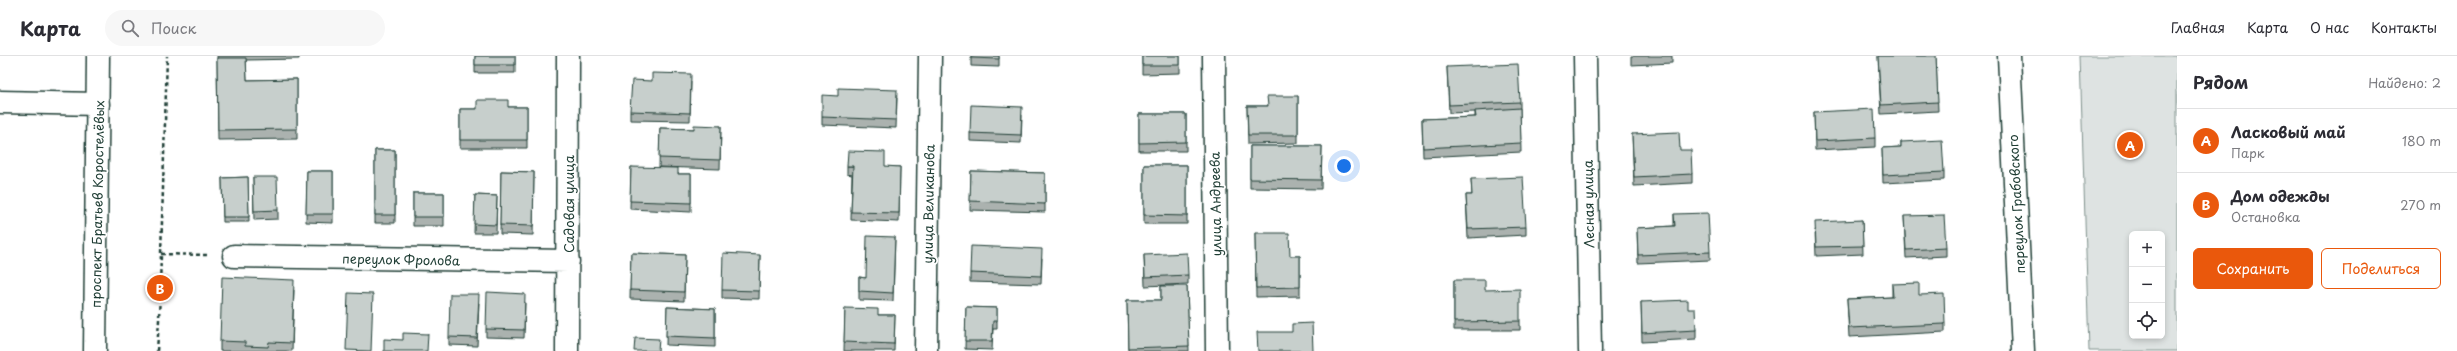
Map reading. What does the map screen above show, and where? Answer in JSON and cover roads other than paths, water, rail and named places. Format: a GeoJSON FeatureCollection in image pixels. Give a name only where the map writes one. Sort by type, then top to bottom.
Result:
{"type":"FeatureCollection","features":[{"type":"Feature","properties":{"kind":"street","name":"проспект Братьев Коростелёвых"},"geometry":{"type":"LineString","coordinates":[[95,351],[98,56]]}},
{"type":"Feature","properties":{"kind":"street","name":"Садовая улица"},"geometry":{"type":"LineString","coordinates":[[567,351],[568,56]]}},
{"type":"Feature","properties":{"kind":"street","name":"улица Великанова"},"geometry":{"type":"LineString","coordinates":[[926,351],[930,56]]}},
{"type":"Feature","properties":{"kind":"street","name":"улица Андреева"},"geometry":{"type":"LineString","coordinates":[[1214,56],[1217,351]]}},
{"type":"Feature","properties":{"kind":"street","name":"Лесная улица"},"geometry":{"type":"LineString","coordinates":[[1585,56],[1590,351]]}},
{"type":"Feature","properties":{"kind":"street","name":"переулок Грабовского"},"geometry":{"type":"LineString","coordinates":[[2009,56],[2023,351]]}},
{"type":"Feature","properties":{"kind":"street"},"geometry":{"type":"LineString","coordinates":[[0,102],[98,104]]}},
{"type":"Feature","properties":{"kind":"street","name":"переулок Фролова"},"geometry":{"type":"LineString","coordinates":[[234,256],[568,261]]}},
{"type":"Feature","properties":{"kind":"place","name":"Ласковый май"},"geometry":{"type":"Point","coordinates":[2130,145]}},
{"type":"Feature","properties":{"kind":"place","name":"Дом одежды"},"geometry":{"type":"Point","coordinates":[160,288]}}]}
